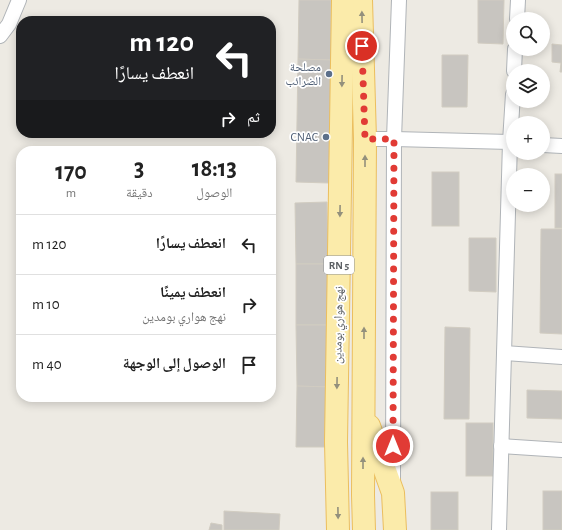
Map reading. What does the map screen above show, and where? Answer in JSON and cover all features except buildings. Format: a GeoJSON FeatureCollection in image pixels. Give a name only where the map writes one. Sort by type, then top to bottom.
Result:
{"type":"FeatureCollection","features":[{"type":"Feature","properties":{"kind":"main road","name":"نهج هواري بومدين"},"geometry":{"type":"LineString","coordinates":[[338,530],[336,442],[343,0]]}},
{"type":"Feature","properties":{"kind":"main road","name":"RN 5"},"geometry":{"type":"LineString","coordinates":[[362,0],[365,139],[363,410],[364,530]]}},
{"type":"Feature","properties":{"kind":"main road"},"geometry":{"type":"LineString","coordinates":[[363,410],[393,492],[395,530]]}},
{"type":"Feature","properties":{"kind":"street"},"geometry":{"type":"LineString","coordinates":[[0,36],[9,24],[19,0]]}},
{"type":"Feature","properties":{"kind":"street"},"geometry":{"type":"LineString","coordinates":[[393,492],[394,139],[400,0]]}},
{"type":"Feature","properties":{"kind":"street"},"geometry":{"type":"LineString","coordinates":[[517,12],[518,0]]}},
{"type":"Feature","properties":{"kind":"street"},"geometry":{"type":"LineString","coordinates":[[365,139],[506,142]]}},
{"type":"Feature","properties":{"kind":"street"},"geometry":{"type":"LineString","coordinates":[[550,145],[562,146]]}},
{"type":"Feature","properties":{"kind":"street"},"geometry":{"type":"LineString","coordinates":[[499,530],[511,160]]}},
{"type":"Feature","properties":{"kind":"street"},"geometry":{"type":"LineString","coordinates":[[504,353],[562,357]]}},
{"type":"Feature","properties":{"kind":"street"},"geometry":{"type":"LineString","coordinates":[[501,446],[562,450]]}},
{"type":"Feature","properties":{"kind":"place","name":"مصلحة الضرائب"},"geometry":{"type":"Point","coordinates":[329,74]}},
{"type":"Feature","properties":{"kind":"place","name":"CNAC"},"geometry":{"type":"Point","coordinates":[326,137]}},
{"type":"Feature","properties":{"kind":"route"},"geometry":{"type":"LineString","coordinates":[[362,46],[365,139],[394,139],[393,446]]}}]}
